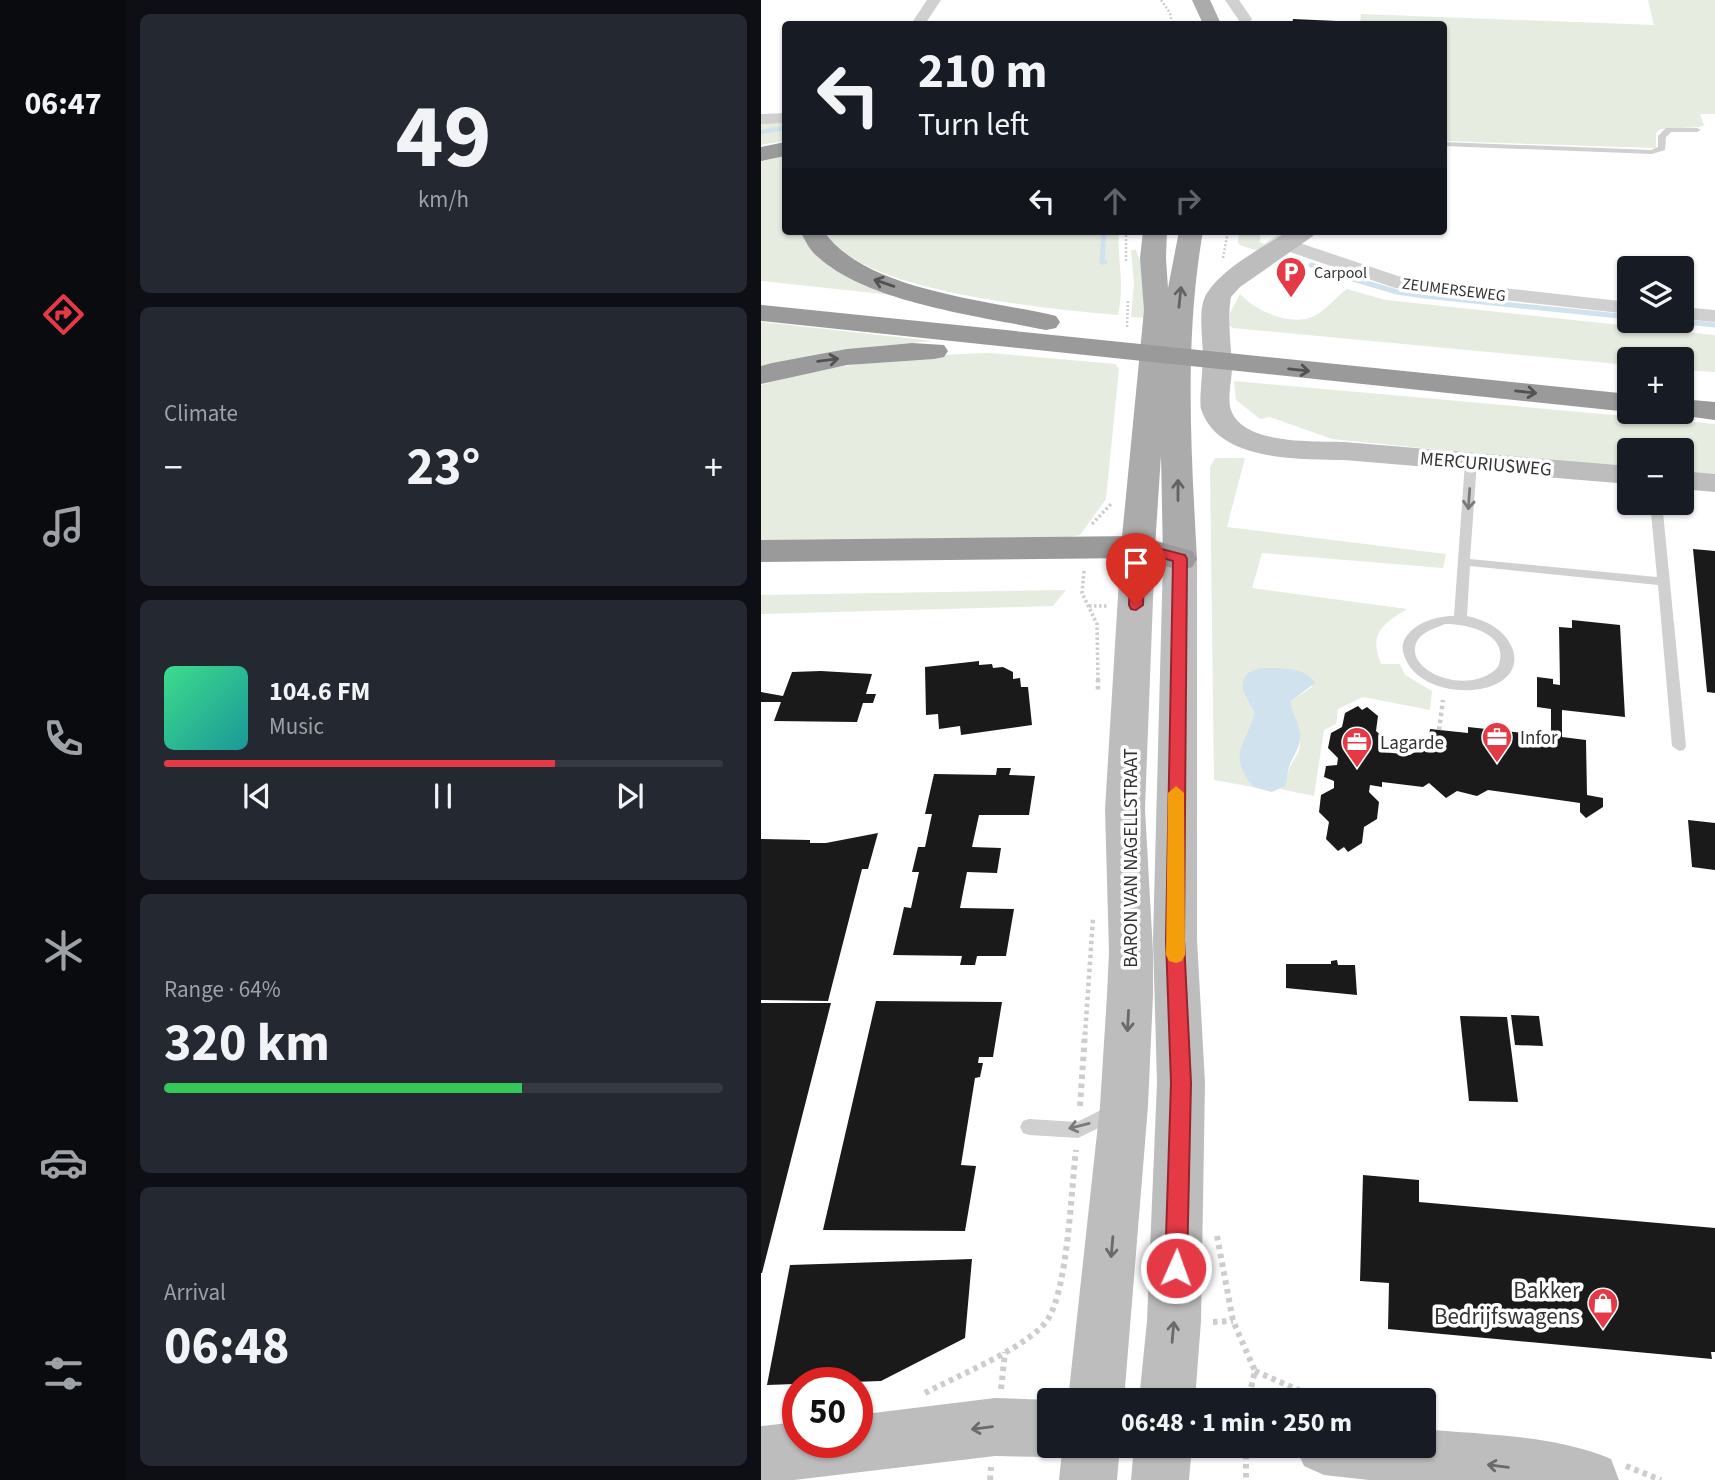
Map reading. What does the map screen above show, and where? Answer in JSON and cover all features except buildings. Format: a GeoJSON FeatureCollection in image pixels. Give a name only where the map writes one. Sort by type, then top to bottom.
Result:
{"type":"FeatureCollection","features":[{"type":"Feature","properties":{"kind":"highway"},"geometry":{"type":"LineString","coordinates":[[761,154],[782,150]]}},
{"type":"Feature","properties":{"kind":"highway"},"geometry":{"type":"LineString","coordinates":[[813,235],[815,240],[836,260],[885,284],[1071,336]]}},
{"type":"Feature","properties":{"kind":"highway"},"geometry":{"type":"LineString","coordinates":[[761,294],[1071,336]]}},
{"type":"Feature","properties":{"kind":"highway"},"geometry":{"type":"LineString","coordinates":[[761,313],[1111,338],[1227,364],[1617,401]]}},
{"type":"Feature","properties":{"kind":"highway"},"geometry":{"type":"LineString","coordinates":[[761,375],[815,362],[1071,336]]}},
{"type":"Feature","properties":{"kind":"highway"},"geometry":{"type":"LineString","coordinates":[[1227,364],[1617,381]]}},
{"type":"Feature","properties":{"kind":"highway"},"geometry":{"type":"LineString","coordinates":[[1694,388],[1715,390]]}},
{"type":"Feature","properties":{"kind":"highway"},"geometry":{"type":"LineString","coordinates":[[1694,409],[1715,411]]}},
{"type":"Feature","properties":{"kind":"highway"},"geometry":{"type":"LineString","coordinates":[[761,551],[1086,559]]}},
{"type":"Feature","properties":{"kind":"highway"},"geometry":{"type":"LineString","coordinates":[[761,573],[1086,559],[1180,559]]}},
{"type":"Feature","properties":{"kind":"main road"},"geometry":{"type":"LineString","coordinates":[[1186,11],[1205,21]]}},
{"type":"Feature","properties":{"kind":"main road","name":"BARON VAN NAGELLSTRAAT"},"geometry":{"type":"LineString","coordinates":[[1097,1388],[1124,1106],[1131,952],[1125,809],[1137,558],[1157,310],[1153,258],[1155,235]]}},
{"type":"Feature","properties":{"kind":"main road"},"geometry":{"type":"LineString","coordinates":[[1168,1388],[1174,1321],[1181,1083],[1175,940],[1180,559],[1178,315],[1183,264],[1190,235]]}},
{"type":"Feature","properties":{"kind":"main road","name":"MERCURIUSWEG"},"geometry":{"type":"LineString","coordinates":[[1315,235],[1296,241],[1240,288],[1217,313],[1227,364],[1215,407],[1223,423],[1237,434],[1263,445],[1301,450],[1344,451],[1617,474]]}},
{"type":"Feature","properties":{"kind":"main road"},"geometry":{"type":"LineString","coordinates":[[1694,481],[1715,482]]}},
{"type":"Feature","properties":{"kind":"main road"},"geometry":{"type":"LineString","coordinates":[[761,1455],[995,1427],[1037,1428]]}},
{"type":"Feature","properties":{"kind":"main road"},"geometry":{"type":"LineString","coordinates":[[1088,1480],[1090,1458]]}},
{"type":"Feature","properties":{"kind":"main road"},"geometry":{"type":"LineString","coordinates":[[1160,1480],[1162,1458]]}},
{"type":"Feature","properties":{"kind":"main road"},"geometry":{"type":"LineString","coordinates":[[1429,1458],[1551,1472],[1589,1480]]}},
{"type":"Feature","properties":{"kind":"street"},"geometry":{"type":"LineString","coordinates":[[920,21],[934,0]]}},
{"type":"Feature","properties":{"kind":"street"},"geometry":{"type":"LineString","coordinates":[[1232,0],[1245,19]]}},
{"type":"Feature","properties":{"kind":"street"},"geometry":{"type":"LineString","coordinates":[[761,119],[782,118]]}},
{"type":"Feature","properties":{"kind":"street","name":"ZEUMERSEWEG"},"geometry":{"type":"LineString","coordinates":[[1296,241],[1395,282],[1617,307]]}},
{"type":"Feature","properties":{"kind":"street"},"geometry":{"type":"LineString","coordinates":[[1694,314],[1715,316]]}},
{"type":"Feature","properties":{"kind":"lane"},"geometry":{"type":"LineString","coordinates":[[1447,144],[1652,152],[1662,148],[1662,136],[1669,130],[1697,130]]}},
{"type":"Feature","properties":{"kind":"lane"},"geometry":{"type":"LineString","coordinates":[[1460,620],[1471,462]]}},
{"type":"Feature","properties":{"kind":"lane"},"geometry":{"type":"LineString","coordinates":[[1657,515],[1679,746]]}},
{"type":"Feature","properties":{"kind":"lane"},"geometry":{"type":"LineString","coordinates":[[1465,562],[1663,582]]}},
{"type":"Feature","properties":{"kind":"lane"},"geometry":{"type":"LineString","coordinates":[[1460,620],[1476,623],[1501,639],[1507,650],[1508,662],[1503,672],[1486,683],[1462,688],[1445,685],[1430,679],[1410,660],[1408,649],[1411,638],[1418,629],[1430,623],[1460,620]]}},
{"type":"Feature","properties":{"kind":"lane"},"geometry":{"type":"LineString","coordinates":[[1029,1127],[1078,1130],[1124,1106]]}},
{"type":"Feature","properties":{"kind":"path"},"geometry":{"type":"LineString","coordinates":[[1161,0],[1170,13],[1186,11]]}},
{"type":"Feature","properties":{"kind":"path"},"geometry":{"type":"LineString","coordinates":[[1126,235],[1124,252],[1127,265]]}},
{"type":"Feature","properties":{"kind":"path"},"geometry":{"type":"LineString","coordinates":[[1225,247],[1227,235]]}},
{"type":"Feature","properties":{"kind":"path"},"geometry":{"type":"LineString","coordinates":[[1111,338],[1128,300]]}},
{"type":"Feature","properties":{"kind":"path"},"geometry":{"type":"LineString","coordinates":[[1099,702],[1096,679],[1097,624],[1082,593],[1091,526],[1105,513],[1114,498]]}},
{"type":"Feature","properties":{"kind":"path"},"geometry":{"type":"LineString","coordinates":[[1439,730],[1445,685]]}},
{"type":"Feature","properties":{"kind":"path","name":"BARON VAN NAGELLSTRAAT"},"geometry":{"type":"LineString","coordinates":[[916,1397],[1006,1351],[1030,1336],[1048,1319],[1061,1283],[1078,1130],[1093,917]]}},
{"type":"Feature","properties":{"kind":"path"},"geometry":{"type":"LineString","coordinates":[[1255,1371],[1293,1388]]}},
{"type":"Feature","properties":{"kind":"path"},"geometry":{"type":"LineString","coordinates":[[1246,1458],[1246,1480]]}},
{"type":"Feature","properties":{"kind":"shaded area"},"geometry":{"type":"Polygon","coordinates":[[[1648,0],[1715,0],[1715,114],[1700,114],[1704,125],[1701,127],[1660,129],[1656,133],[1656,148],[1447,141],[1447,21],[1360,21],[1361,14],[1654,25],[1648,0]]]}},
{"type":"Feature","properties":{"kind":"shaded area"},"geometry":{"type":"Polygon","coordinates":[[[761,120],[782,120],[782,142],[761,145],[761,120]]]}},
{"type":"Feature","properties":{"kind":"shaded area"},"geometry":{"type":"Polygon","coordinates":[[[782,153],[782,235],[803,235],[807,242],[832,262],[911,297],[761,281],[761,157],[782,153]]]}},
{"type":"Feature","properties":{"kind":"shaded area"},"geometry":{"type":"Polygon","coordinates":[[[829,235],[1119,235],[1121,292],[1118,315],[959,294],[914,283],[875,269],[844,252],[829,235]]]}},
{"type":"Feature","properties":{"kind":"shaded area"},"geometry":{"type":"Polygon","coordinates":[[[1239,235],[1261,235],[1260,242],[1264,244],[1277,235],[1292,235],[1265,253],[1238,242],[1239,235]]]}},
{"type":"Feature","properties":{"kind":"shaded area"},"geometry":{"type":"Polygon","coordinates":[[[1131,250],[1136,250],[1149,285],[1147,318],[1131,317],[1134,283],[1131,250]]]}},
{"type":"Feature","properties":{"kind":"shaded area"},"geometry":{"type":"Polygon","coordinates":[[[1347,289],[1386,300],[1617,325],[1617,333],[1715,335],[1715,372],[1694,371],[1694,347],[1617,347],[1617,364],[1233,328],[1229,325],[1230,313],[1240,294],[1255,306],[1283,318],[1303,319],[1321,312],[1347,289]]]}},
{"type":"Feature","properties":{"kind":"shaded area"},"geometry":{"type":"Polygon","coordinates":[[[761,322],[933,341],[876,346],[761,370],[761,322]]]}},
{"type":"Feature","properties":{"kind":"shaded area"},"geometry":{"type":"Polygon","coordinates":[[[991,353],[1115,364],[1119,369],[1106,499],[1080,535],[1063,538],[761,540],[761,385],[818,371],[875,362],[991,353]]]}},
{"type":"Feature","properties":{"kind":"shaded area"},"geometry":{"type":"Polygon","coordinates":[[[1234,381],[1617,415],[1617,424],[1715,424],[1715,477],[1694,475],[1694,438],[1617,438],[1617,468],[1332,439],[1270,417],[1260,419],[1236,400],[1234,381]]]}},
{"type":"Feature","properties":{"kind":"shaded area"},"geometry":{"type":"Polygon","coordinates":[[[1215,458],[1245,458],[1227,527],[1446,554],[1443,568],[1262,553],[1252,588],[1407,609],[1390,620],[1380,631],[1376,645],[1381,664],[1400,664],[1405,675],[1432,691],[1430,710],[1363,697],[1338,709],[1336,724],[1324,730],[1314,796],[1280,789],[1285,783],[1300,743],[1291,701],[1312,687],[1313,679],[1303,673],[1244,694],[1254,712],[1246,760],[1246,770],[1253,787],[1214,780],[1210,467],[1215,458]]]}},
{"type":"Feature","properties":{"kind":"shaded area"},"geometry":{"type":"Polygon","coordinates":[[[1066,590],[1053,606],[761,614],[761,595],[1066,590]]]}},
{"type":"Feature","properties":{"kind":"water"},"geometry":{"type":"Polygon","coordinates":[[[1260,668],[1298,671],[1311,677],[1315,683],[1291,701],[1299,728],[1299,743],[1285,786],[1272,792],[1253,787],[1245,774],[1240,755],[1254,712],[1244,692],[1243,683],[1248,673],[1260,668]]]}},
{"type":"Feature","properties":{"kind":"waterway"},"geometry":{"type":"LineString","coordinates":[[761,132],[782,128]]}},
{"type":"Feature","properties":{"kind":"waterway"},"geometry":{"type":"LineString","coordinates":[[1104,235],[1102,262],[1105,262]]}},
{"type":"Feature","properties":{"kind":"waterway"},"geometry":{"type":"LineString","coordinates":[[1311,265],[1333,272]]}},
{"type":"Feature","properties":{"kind":"waterway"},"geometry":{"type":"LineString","coordinates":[[1353,279],[1397,292],[1425,296],[1617,316]]}},
{"type":"Feature","properties":{"kind":"waterway"},"geometry":{"type":"LineString","coordinates":[[1694,323],[1715,325]]}},
{"type":"Feature","properties":{"kind":"slow traffic"},"geometry":{"type":"LineString","coordinates":[[1176,793],[1176,955]]}},
{"type":"Feature","properties":{"kind":"place","name":"Carpool"},"geometry":{"type":"Point","coordinates":[1291,299]}},
{"type":"Feature","properties":{"kind":"place","name":"Infor"},"geometry":{"type":"Point","coordinates":[1497,764]}},
{"type":"Feature","properties":{"kind":"place","name":"Lagarde"},"geometry":{"type":"Point","coordinates":[1357,769]}},
{"type":"Feature","properties":{"kind":"place","name":"Bakker Bedrijfswagens"},"geometry":{"type":"Point","coordinates":[1603,1330]}},
{"type":"Feature","properties":{"kind":"route"},"geometry":{"type":"LineString","coordinates":[[1136,605],[1138,547],[1180,559],[1175,940],[1181,1083],[1176,1268]]}}]}
